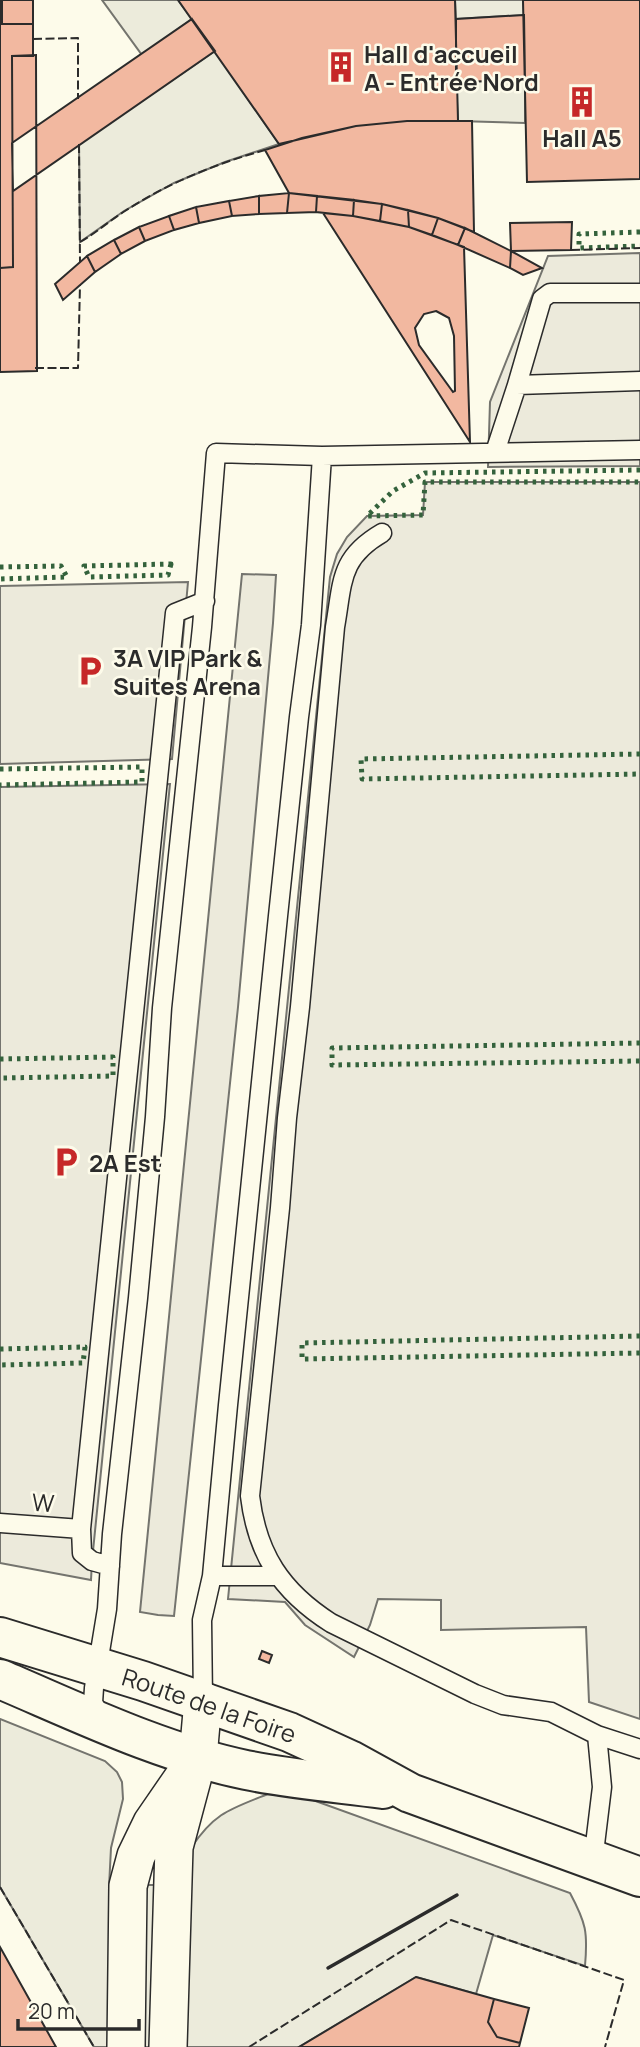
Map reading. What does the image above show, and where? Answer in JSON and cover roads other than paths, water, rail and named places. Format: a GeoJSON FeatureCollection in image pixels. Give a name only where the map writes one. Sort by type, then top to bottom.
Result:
{"type":"FeatureCollection","features":[{"type":"Feature","properties":{"kind":"street","name":"Route de la Foire"},"geometry":{"type":"LineString","coordinates":[[0,1637],[97,1666],[289,1732],[350,1760],[410,1793],[640,1877]]}},
{"type":"Feature","properties":{"kind":"street","name":"Route de la Foire"},"geometry":{"type":"LineString","coordinates":[[0,1679],[106,1724],[198,1757],[246,1770],[410,1793]]}},
{"type":"Feature","properties":{"kind":"street"},"geometry":{"type":"LineString","coordinates":[[168,2047],[174,1847],[198,1757],[203,1702]]}},
{"type":"Feature","properties":{"kind":"street"},"geometry":{"type":"LineString","coordinates":[[126,2047],[128,1886],[136,1856],[152,1823],[198,1757]]}},
{"type":"Feature","properties":{"kind":"lane"},"geometry":{"type":"LineString","coordinates":[[495,452],[542,299],[550,293],[640,293]]}},
{"type":"Feature","properties":{"kind":"lane"},"geometry":{"type":"LineString","coordinates":[[517,385],[640,381]]}},
{"type":"Feature","properties":{"kind":"lane"},"geometry":{"type":"LineString","coordinates":[[106,1724],[93,1703],[107,1609],[155,1117],[165,982],[205,601],[216,453],[321,456],[640,450]]}},
{"type":"Feature","properties":{"kind":"lane"},"geometry":{"type":"LineString","coordinates":[[203,1702],[202,1620],[212,1576],[278,916],[311,625],[321,456]]}},
{"type":"Feature","properties":{"kind":"lane"},"geometry":{"type":"LineString","coordinates":[[382,533],[366,542],[353,555],[345,569],[335,627],[300,1007],[250,1496],[254,1526],[263,1550],[279,1576],[313,1611],[363,1640],[475,1695],[503,1705],[551,1712],[597,1735],[640,1749]]}},
{"type":"Feature","properties":{"kind":"lane"},"geometry":{"type":"LineString","coordinates":[[110,1566],[92,1561],[82,1553],[81,1529],[176,613],[205,601]]}},
{"type":"Feature","properties":{"kind":"lane","name":"W"},"geometry":{"type":"LineString","coordinates":[[0,1523],[81,1529]]}},
{"type":"Feature","properties":{"kind":"lane"},"geometry":{"type":"LineString","coordinates":[[212,1576],[279,1576]]}},
{"type":"Feature","properties":{"kind":"lane"},"geometry":{"type":"LineString","coordinates":[[593,1861],[601,1787],[597,1735]]}},
{"type":"Feature","properties":{"kind":"place","name":"Hall d'accueil A - Entrée Nord"},"geometry":{"type":"Point","coordinates":[341,67]}},
{"type":"Feature","properties":{"kind":"place","name":"Hall A5"},"geometry":{"type":"Point","coordinates":[582,102]}},
{"type":"Feature","properties":{"kind":"place","name":"3A VIP Park & Suites Arena"},"geometry":{"type":"Point","coordinates":[90,671]}},
{"type":"Feature","properties":{"kind":"place","name":"2A Est"},"geometry":{"type":"Point","coordinates":[66,1162]}}]}
